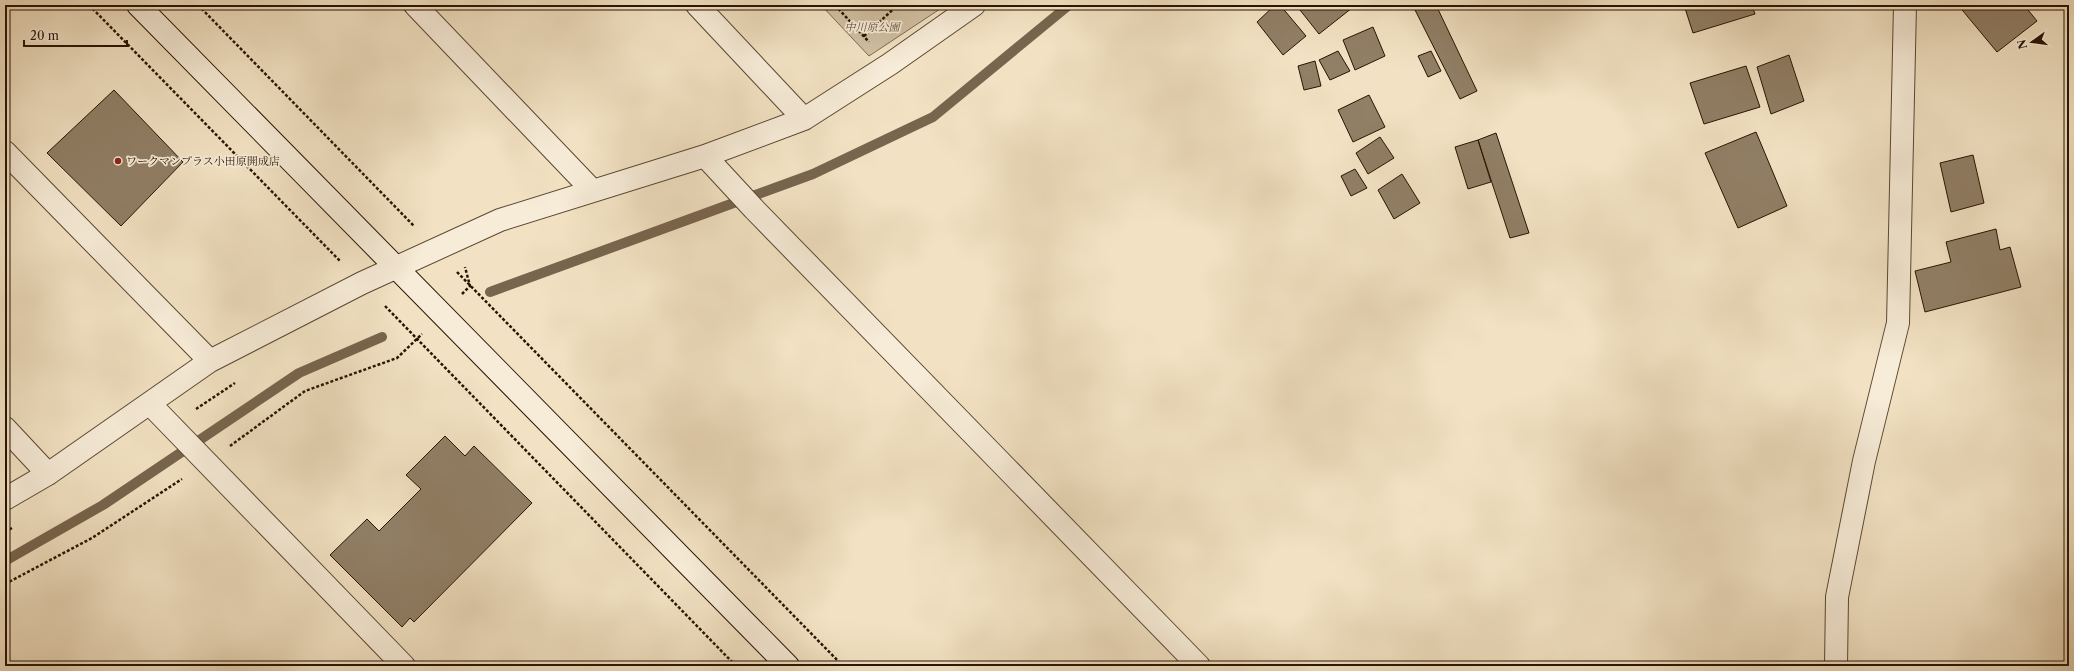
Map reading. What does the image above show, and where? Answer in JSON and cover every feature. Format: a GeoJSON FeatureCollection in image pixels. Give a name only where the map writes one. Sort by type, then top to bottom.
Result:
{"type":"FeatureCollection","features":[{"type":"Feature","properties":{"kind":"street"},"geometry":{"type":"LineString","coordinates":[[138,5],[788,666]]}},
{"type":"Feature","properties":{"kind":"street"},"geometry":{"type":"LineString","coordinates":[[415,5],[592,190]]}},
{"type":"Feature","properties":{"kind":"street"},"geometry":{"type":"LineString","coordinates":[[696,5],[804,119]]}},
{"type":"Feature","properties":{"kind":"street"},"geometry":{"type":"LineString","coordinates":[[5,499],[48,474],[210,361],[362,283],[435,248],[500,220],[592,190],[705,156],[804,119],[890,64],[974,5]]}},
{"type":"Feature","properties":{"kind":"street"},"geometry":{"type":"LineString","coordinates":[[1836,666],[1837,597],[1864,461],[1898,323],[1905,5]]}},
{"type":"Feature","properties":{"kind":"street"},"geometry":{"type":"LineString","coordinates":[[5,152],[210,361]]}},
{"type":"Feature","properties":{"kind":"street"},"geometry":{"type":"LineString","coordinates":[[705,156],[754,209],[1199,666]]}},
{"type":"Feature","properties":{"kind":"street"},"geometry":{"type":"LineString","coordinates":[[150,404],[179,436],[404,666]]}},
{"type":"Feature","properties":{"kind":"street"},"geometry":{"type":"LineString","coordinates":[[5,428],[48,474]]}},
{"type":"Feature","properties":{"kind":"path"},"geometry":{"type":"LineString","coordinates":[[89,5],[736,666]]}},
{"type":"Feature","properties":{"kind":"path"},"geometry":{"type":"LineString","coordinates":[[198,5],[435,248],[470,286],[843,666]]}},
{"type":"Feature","properties":{"kind":"path"},"geometry":{"type":"LineString","coordinates":[[835,5],[890,64]]}},
{"type":"Feature","properties":{"kind":"path"},"geometry":{"type":"LineString","coordinates":[[864,36],[898,5]]}},
{"type":"Feature","properties":{"kind":"path"},"geometry":{"type":"LineString","coordinates":[[465,264],[470,286]]}},
{"type":"Feature","properties":{"kind":"path"},"geometry":{"type":"LineString","coordinates":[[5,584],[92,538],[305,391],[397,358],[470,286]]}},
{"type":"Feature","properties":{"kind":"green space","name":"中川原公園"},"geometry":{"type":"Polygon","coordinates":[[[821,5],[946,5],[869,56],[821,5]]]}},
{"type":"Feature","properties":{"kind":"building"},"geometry":{"type":"Polygon","coordinates":[[[1275,5],[1280,5],[1306,36],[1283,55],[1257,22],[1275,5]]]}},
{"type":"Feature","properties":{"kind":"building"},"geometry":{"type":"Polygon","coordinates":[[[1296,5],[1350,5],[1352,8],[1319,34],[1296,5]]]}},
{"type":"Feature","properties":{"kind":"building"},"geometry":{"type":"Polygon","coordinates":[[[1436,5],[1477,91],[1460,99],[1413,6],[1436,5]]]}},
{"type":"Feature","properties":{"kind":"building"},"geometry":{"type":"Polygon","coordinates":[[[1684,5],[1752,5],[1755,14],[1693,33],[1684,5]]]}},
{"type":"Feature","properties":{"kind":"building"},"geometry":{"type":"Polygon","coordinates":[[[1958,5],[2024,5],[2037,21],[1997,52],[1958,5]]]}},
{"type":"Feature","properties":{"kind":"building"},"geometry":{"type":"Polygon","coordinates":[[[1373,27],[1385,56],[1355,70],[1343,40],[1373,27]]]}},
{"type":"Feature","properties":{"kind":"building"},"geometry":{"type":"Polygon","coordinates":[[[1338,51],[1350,71],[1330,80],[1319,60],[1338,51]]]}},
{"type":"Feature","properties":{"kind":"building"},"geometry":{"type":"Polygon","coordinates":[[[1431,51],[1441,71],[1428,77],[1418,56],[1431,51]]]}},
{"type":"Feature","properties":{"kind":"building"},"geometry":{"type":"Polygon","coordinates":[[[1789,55],[1804,101],[1771,114],[1757,67],[1789,55]]]}},
{"type":"Feature","properties":{"kind":"building"},"geometry":{"type":"Polygon","coordinates":[[[1315,61],[1321,86],[1304,90],[1298,66],[1315,61]]]}},
{"type":"Feature","properties":{"kind":"building"},"geometry":{"type":"Polygon","coordinates":[[[1746,66],[1760,107],[1704,124],[1690,83],[1746,66]]]}},
{"type":"Feature","properties":{"kind":"building"},"geometry":{"type":"Polygon","coordinates":[[[114,90],[183,162],[121,226],[47,153],[114,90]]]}},
{"type":"Feature","properties":{"kind":"building"},"geometry":{"type":"Polygon","coordinates":[[[1369,95],[1385,127],[1353,142],[1338,110],[1369,95]]]}},
{"type":"Feature","properties":{"kind":"building"},"geometry":{"type":"Polygon","coordinates":[[[1756,132],[1787,206],[1738,228],[1705,153],[1756,132]]]}},
{"type":"Feature","properties":{"kind":"building"},"geometry":{"type":"Polygon","coordinates":[[[1496,133],[1529,233],[1510,238],[1478,140],[1496,133]]]}},
{"type":"Feature","properties":{"kind":"building"},"geometry":{"type":"Polygon","coordinates":[[[1380,137],[1394,158],[1368,174],[1356,153],[1380,137]]]}},
{"type":"Feature","properties":{"kind":"building"},"geometry":{"type":"Polygon","coordinates":[[[1478,140],[1491,182],[1468,189],[1455,147],[1478,140]]]}},
{"type":"Feature","properties":{"kind":"building"},"geometry":{"type":"Polygon","coordinates":[[[1973,155],[1984,203],[1951,212],[1940,163],[1973,155]]]}},
{"type":"Feature","properties":{"kind":"building"},"geometry":{"type":"Polygon","coordinates":[[[1355,169],[1367,188],[1351,196],[1341,176],[1355,169]]]}},
{"type":"Feature","properties":{"kind":"building"},"geometry":{"type":"Polygon","coordinates":[[[1402,174],[1420,203],[1394,219],[1378,190],[1402,174]]]}},
{"type":"Feature","properties":{"kind":"building"},"geometry":{"type":"Polygon","coordinates":[[[1996,229],[2000,250],[2010,247],[2021,287],[1925,312],[1915,271],[1951,262],[1946,242],[1996,229]]]}},
{"type":"Feature","properties":{"kind":"building"},"geometry":{"type":"Polygon","coordinates":[[[445,436],[465,456],[474,446],[532,503],[414,622],[410,618],[402,627],[330,555],[367,519],[379,531],[421,489],[406,475],[445,436]]]}},
{"type":"Feature","properties":{"kind":"waterway"},"geometry":{"type":"LineString","coordinates":[[490,292],[813,174],[933,117],[1069,5]]}},
{"type":"Feature","properties":{"kind":"waterway"},"geometry":{"type":"LineString","coordinates":[[5,561],[103,505],[299,373],[382,337]]}},
{"type":"Feature","properties":{"kind":"place","name":"ワークマンプラス小田原開成店"},"geometry":{"type":"Point","coordinates":[118,161]}}]}
